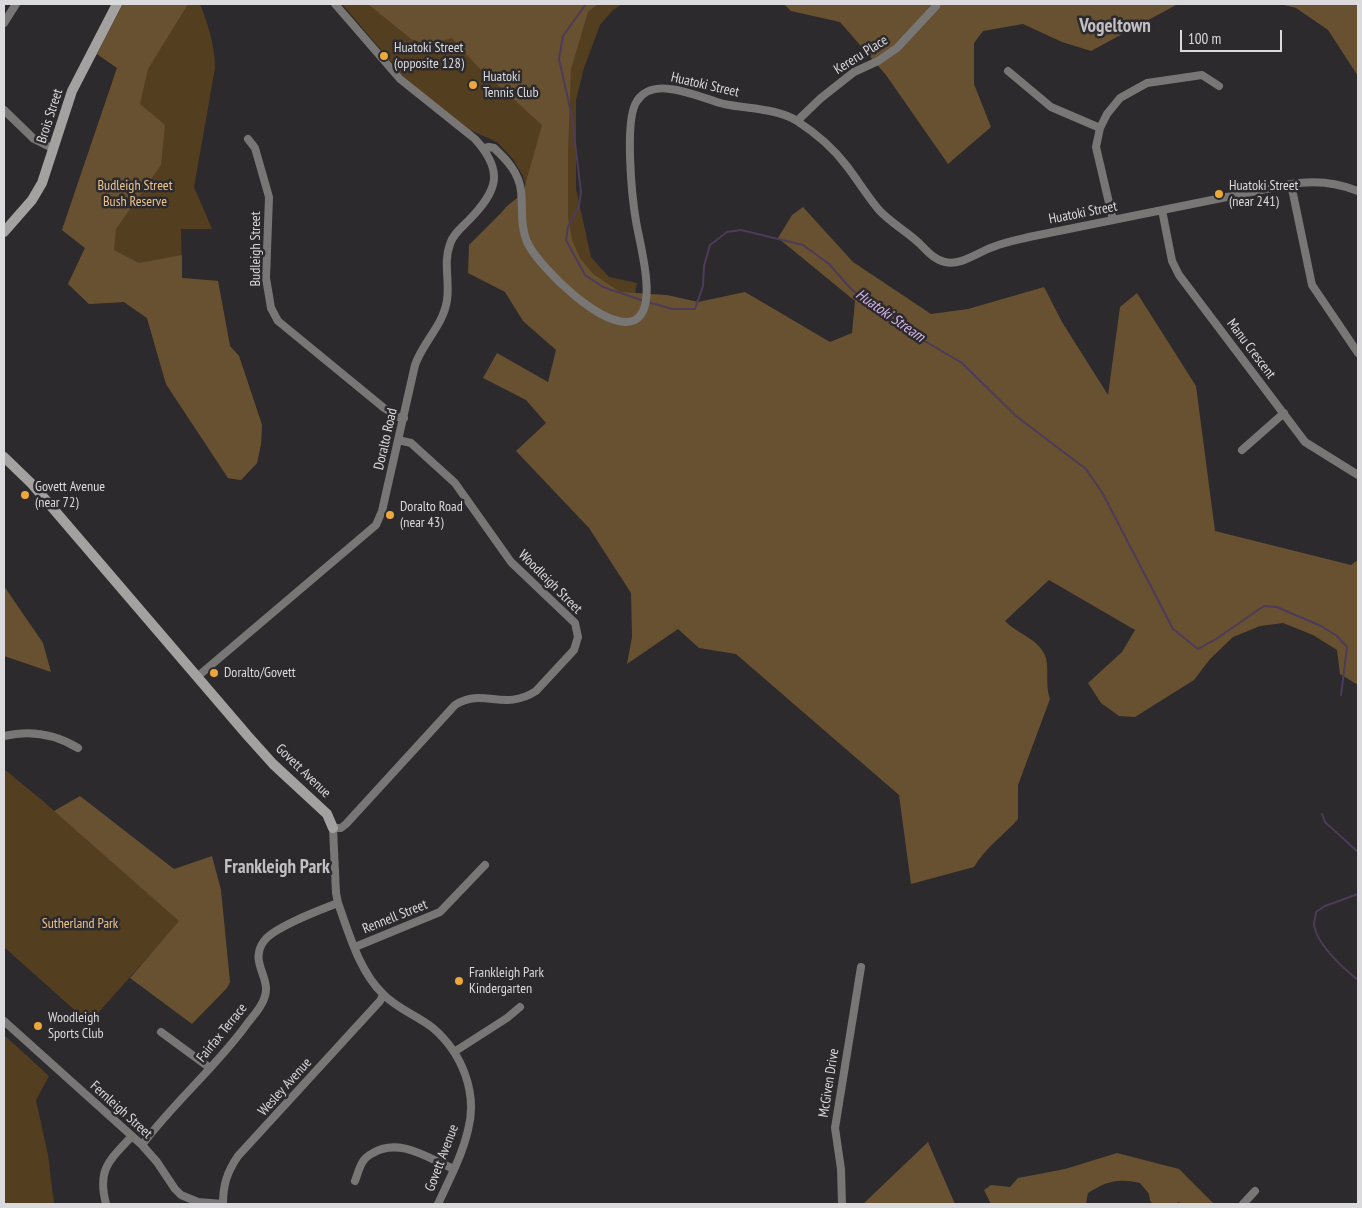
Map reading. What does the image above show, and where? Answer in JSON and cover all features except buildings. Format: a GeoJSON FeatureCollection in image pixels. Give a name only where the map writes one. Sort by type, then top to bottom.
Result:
{"type":"FeatureCollection","features":[{"type":"Feature","properties":{"kind":"street"},"geometry":{"type":"LineString","coordinates":[[4,23],[16,4]]}},
{"type":"Feature","properties":{"kind":"street","name":"Brois Street"},"geometry":{"type":"LineString","coordinates":[[4,232],[38,191],[54,149],[75,83],[117,4]]}},
{"type":"Feature","properties":{"kind":"street","name":"Huatoki Street"},"geometry":{"type":"LineString","coordinates":[[335,4],[400,79],[484,148],[494,148],[516,173],[521,191],[522,222],[528,244],[534,254],[556,278],[584,303],[608,318],[623,322],[639,317],[643,311],[648,287],[646,267],[634,210],[631,144],[634,107],[642,95],[653,89],[668,88],[726,104],[774,113],[797,121],[838,155],[886,218],[918,242],[934,257],[946,262],[961,260],[1006,242],[1291,184],[1325,182],[1358,191]]}},
{"type":"Feature","properties":{"kind":"street","name":"Kereru Place"},"geometry":{"type":"LineString","coordinates":[[797,121],[821,98],[854,72],[897,48],[936,6]]}},
{"type":"Feature","properties":{"kind":"street"},"geometry":{"type":"LineString","coordinates":[[1008,71],[1051,107],[1100,128]]}},
{"type":"Feature","properties":{"kind":"street"},"geometry":{"type":"LineString","coordinates":[[1113,220],[1096,147],[1100,128],[1107,114],[1120,98],[1147,83],[1202,75],[1218,86]]}},
{"type":"Feature","properties":{"kind":"street"},"geometry":{"type":"LineString","coordinates":[[4,110],[34,139],[54,149]]}},
{"type":"Feature","properties":{"kind":"street","name":"Budleigh Street"},"geometry":{"type":"LineString","coordinates":[[248,138],[254,148],[269,197],[266,278],[271,308],[278,321],[384,408],[398,417],[404,418]]}},
{"type":"Feature","properties":{"kind":"street","name":"Doralto Road"},"geometry":{"type":"LineString","coordinates":[[197,677],[376,525],[382,511],[419,352],[440,322],[447,301],[446,261],[451,241],[486,200],[494,183],[493,169],[484,148]]}},
{"type":"Feature","properties":{"kind":"street"},"geometry":{"type":"LineString","coordinates":[[1291,184],[1312,285],[1358,353]]}},
{"type":"Feature","properties":{"kind":"street","name":"Manu Crescent"},"geometry":{"type":"LineString","coordinates":[[1162,210],[1172,261],[1179,275],[1306,442],[1358,474]]}},
{"type":"Feature","properties":{"kind":"street"},"geometry":{"type":"LineString","coordinates":[[1242,450],[1284,413]]}},
{"type":"Feature","properties":{"kind":"street","name":"Woodleigh Street"},"geometry":{"type":"LineString","coordinates":[[333,828],[341,828],[346,824],[456,705],[469,698],[479,697],[511,701],[529,695],[574,650],[577,642],[575,623],[511,562],[455,483],[410,443],[398,440]]}},
{"type":"Feature","properties":{"kind":"street","name":"Govett Avenue"},"geometry":{"type":"LineString","coordinates":[[4,457],[32,484],[273,764],[322,809],[330,819],[333,828],[338,903],[367,972],[383,995],[434,1030],[454,1052],[466,1076],[471,1110],[469,1129],[438,1204]]}},
{"type":"Feature","properties":{"kind":"street"},"geometry":{"type":"LineString","coordinates":[[4,736],[37,733],[64,739],[78,748]]}},
{"type":"Feature","properties":{"kind":"street","name":"Rennell Street"},"geometry":{"type":"LineString","coordinates":[[356,947],[440,912],[484,865]]}},
{"type":"Feature","properties":{"kind":"street","name":"Fairfax Terrace"},"geometry":{"type":"LineString","coordinates":[[142,1145],[238,1038],[265,998],[266,981],[259,967],[258,958],[262,942],[275,931],[338,903]]}},
{"type":"Feature","properties":{"kind":"street","name":"McGiven Drive"},"geometry":{"type":"LineString","coordinates":[[842,1204],[841,1169],[835,1128],[861,967]]}},
{"type":"Feature","properties":{"kind":"street","name":"Wesley Avenue"},"geometry":{"type":"LineString","coordinates":[[223,1204],[223,1192],[227,1174],[238,1156],[380,1001],[383,995]]}},
{"type":"Feature","properties":{"kind":"street"},"geometry":{"type":"LineString","coordinates":[[454,1052],[507,1018],[520,1006]]}},
{"type":"Feature","properties":{"kind":"street","name":"Fernleigh Street"},"geometry":{"type":"LineString","coordinates":[[4,1021],[142,1145],[181,1195],[198,1202],[223,1204]]}},
{"type":"Feature","properties":{"kind":"street"},"geometry":{"type":"LineString","coordinates":[[161,1032],[210,1068]]}},
{"type":"Feature","properties":{"kind":"street"},"geometry":{"type":"LineString","coordinates":[[106,1204],[103,1191],[104,1171],[109,1162],[132,1136]]}},
{"type":"Feature","properties":{"kind":"street"},"geometry":{"type":"LineString","coordinates":[[355,1181],[362,1163],[368,1156],[375,1151],[392,1147],[402,1147],[454,1169]]}},
{"type":"Feature","properties":{"kind":"street"},"geometry":{"type":"LineString","coordinates":[[1243,1204],[1255,1191]]}},
{"type":"Feature","properties":{"kind":"green space","name":"Budleigh Street Bush Reserve"},"geometry":{"type":"Polygon","coordinates":[[[123,4],[200,4],[210,35],[215,68],[194,187],[212,229],[181,229],[182,278],[218,281],[230,346],[239,356],[262,425],[257,463],[241,480],[228,478],[166,384],[147,318],[124,302],[89,304],[68,284],[85,248],[62,230],[117,68],[97,54],[123,4]]]}},
{"type":"Feature","properties":{"kind":"green space","name":"Budleigh Street Bush Reserve"},"geometry":{"type":"Polygon","coordinates":[[[123,4],[188,4],[148,69],[140,104],[165,125],[161,165],[116,229],[114,250],[139,263],[182,255],[182,278],[218,281],[230,346],[239,356],[262,425],[257,463],[241,480],[228,478],[166,384],[147,318],[124,302],[89,304],[68,284],[85,248],[62,230],[117,68],[97,54],[123,4]]]}},
{"type":"Feature","properties":{"kind":"green space"},"geometry":{"type":"Polygon","coordinates":[[[342,4],[622,4],[613,10],[600,25],[584,68],[576,100],[576,189],[591,257],[609,277],[637,283],[632,312],[621,317],[527,190],[523,176],[513,159],[497,142],[461,126],[409,83],[342,4]]]}},
{"type":"Feature","properties":{"kind":"green space"},"geometry":{"type":"Polygon","coordinates":[[[368,4],[598,4],[588,12],[571,69],[568,217],[572,240],[580,258],[593,274],[620,292],[667,295],[698,302],[745,292],[830,342],[852,333],[855,301],[778,238],[792,215],[803,207],[853,262],[931,314],[968,309],[1044,287],[1062,322],[1108,395],[1120,307],[1137,293],[1196,386],[1215,531],[1351,565],[1358,560],[1358,685],[1340,674],[1337,650],[1313,635],[1283,623],[1260,626],[1233,637],[1210,659],[1194,680],[1135,717],[1119,716],[1101,703],[1088,683],[1122,652],[1135,630],[1049,580],[1005,621],[1034,641],[1043,651],[1047,663],[1050,699],[1018,785],[1018,819],[978,860],[974,867],[911,884],[899,795],[736,654],[699,648],[678,629],[627,664],[632,637],[631,593],[589,528],[516,451],[546,423],[526,400],[483,378],[497,353],[548,382],[556,350],[523,321],[505,292],[468,273],[469,245],[506,207],[523,193],[542,125],[477,66],[452,38],[429,45],[411,39],[368,4]]]}},
{"type":"Feature","properties":{"kind":"green space"},"geometry":{"type":"Polygon","coordinates":[[[784,4],[1178,4],[1091,51],[1062,42],[1023,24],[983,31],[974,43],[974,84],[991,127],[948,164],[886,75],[840,22],[791,11],[784,4]]]}},
{"type":"Feature","properties":{"kind":"green space"},"geometry":{"type":"Polygon","coordinates":[[[1280,4],[1358,4],[1358,76],[1328,30],[1296,8],[1280,4]]]}},
{"type":"Feature","properties":{"kind":"green space"},"geometry":{"type":"Polygon","coordinates":[[[4,586],[43,643],[51,672],[4,656],[4,586]]]}},
{"type":"Feature","properties":{"kind":"green space","name":"Sutherland Park"},"geometry":{"type":"Polygon","coordinates":[[[4,769],[180,921],[89,1023],[4,947],[4,769]]]}},
{"type":"Feature","properties":{"kind":"green space"},"geometry":{"type":"Polygon","coordinates":[[[80,796],[174,869],[212,856],[221,890],[230,982],[227,988],[192,1024],[130,978],[179,921],[54,811],[80,796]]]}},
{"type":"Feature","properties":{"kind":"green space"},"geometry":{"type":"Polygon","coordinates":[[[4,1035],[49,1076],[36,1100],[48,1155],[54,1204],[4,1204],[4,1035]]]}},
{"type":"Feature","properties":{"kind":"green space"},"geometry":{"type":"Polygon","coordinates":[[[928,1142],[955,1204],[863,1204],[928,1142]]]}},
{"type":"Feature","properties":{"kind":"green space"},"geometry":{"type":"Polygon","coordinates":[[[1117,1153],[1179,1169],[1214,1204],[1181,1204],[1179,1202],[1174,1204],[1153,1204],[1150,1201],[1149,1194],[1140,1183],[1126,1181],[1107,1183],[1088,1193],[1086,1204],[991,1204],[984,1190],[991,1185],[1010,1187],[1018,1178],[1065,1169],[1117,1153]]]}},
{"type":"Feature","properties":{"kind":"waterway","name":"Huatoki Stream"},"geometry":{"type":"LineString","coordinates":[[586,4],[563,36],[559,59],[572,117],[581,192],[579,206],[568,227],[566,240],[585,275],[603,287],[644,301]]}},
{"type":"Feature","properties":{"kind":"waterway","name":"Huatoki Stream"},"geometry":{"type":"LineString","coordinates":[[648,302],[672,309],[695,309],[703,286],[704,266],[710,245],[727,232],[741,230],[803,245],[829,264],[852,290],[906,330],[962,363],[1016,416],[1086,469],[1103,494],[1173,629],[1198,649],[1264,606],[1277,607],[1321,626],[1337,636],[1347,647],[1341,695]]}},
{"type":"Feature","properties":{"kind":"waterway"},"geometry":{"type":"LineString","coordinates":[[1322,814],[1325,822],[1358,852]]}},
{"type":"Feature","properties":{"kind":"waterway"},"geometry":{"type":"LineString","coordinates":[[1358,894],[1325,906],[1316,912],[1314,924],[1316,932],[1325,948],[1338,963],[1358,980]]}},
{"type":"Feature","properties":{"kind":"place","name":"Huatoki Street (opposite 128)"},"geometry":{"type":"Point","coordinates":[384,56]}},
{"type":"Feature","properties":{"kind":"place","name":"Huatoki Tennis Club"},"geometry":{"type":"Point","coordinates":[473,85]}},
{"type":"Feature","properties":{"kind":"place","name":"Huatoki Street (near 241)"},"geometry":{"type":"Point","coordinates":[1219,194]}},
{"type":"Feature","properties":{"kind":"place","name":"Govett Avenue (near 72)"},"geometry":{"type":"Point","coordinates":[25,495]}},
{"type":"Feature","properties":{"kind":"place","name":"Doralto Road (near 43)"},"geometry":{"type":"Point","coordinates":[390,515]}},
{"type":"Feature","properties":{"kind":"place","name":"Doralto/Govett"},"geometry":{"type":"Point","coordinates":[214,673]}},
{"type":"Feature","properties":{"kind":"place","name":"Frankleigh Park Kindergarten"},"geometry":{"type":"Point","coordinates":[459,981]}},
{"type":"Feature","properties":{"kind":"place","name":"Woodleigh Sports Club"},"geometry":{"type":"Point","coordinates":[38,1026]}},
{"type":"Feature","properties":{"kind":"district","name":"Vogeltown"},"geometry":{"type":"Point","coordinates":[1115,27]}},
{"type":"Feature","properties":{"kind":"district","name":"Frankleigh Park"},"geometry":{"type":"Point","coordinates":[277,868]}}]}
